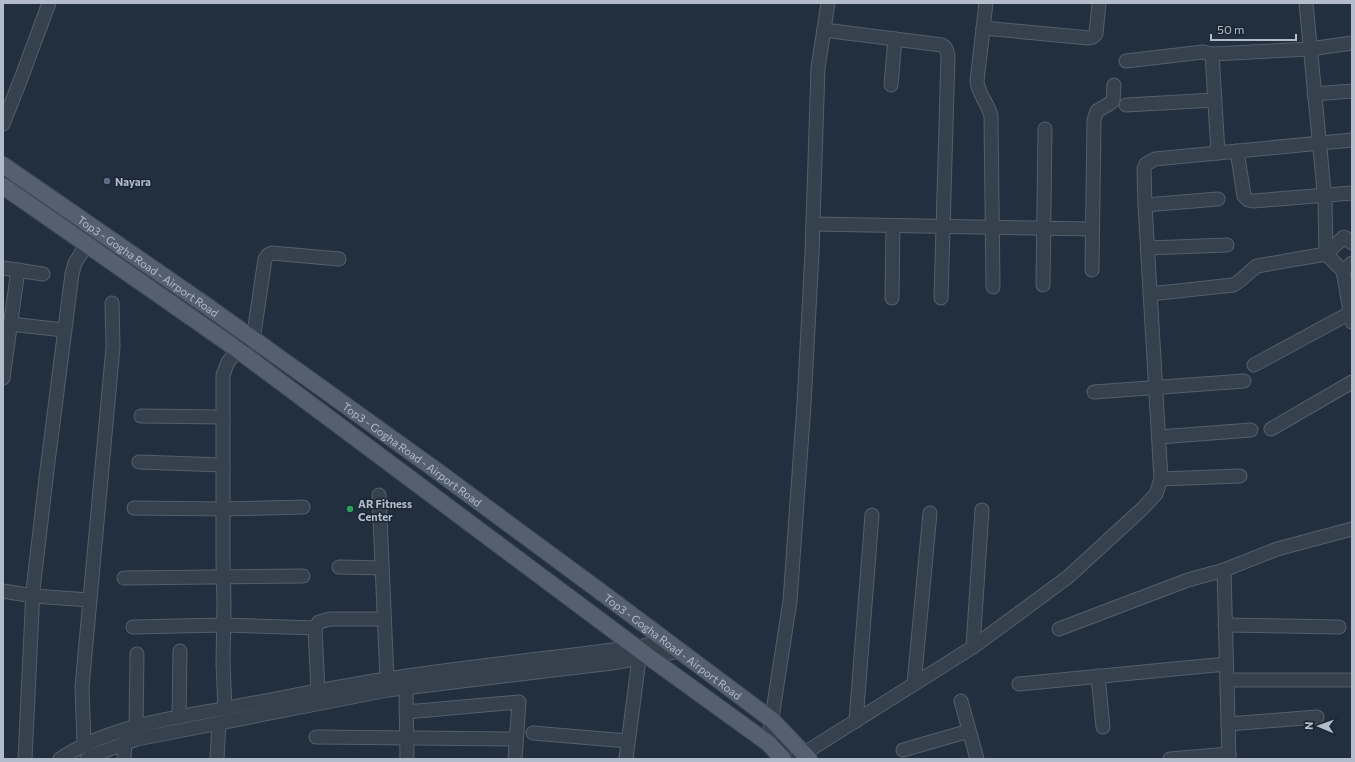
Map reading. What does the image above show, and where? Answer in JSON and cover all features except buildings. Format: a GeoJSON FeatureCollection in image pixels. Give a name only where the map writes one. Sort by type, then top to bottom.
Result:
{"type":"FeatureCollection","features":[{"type":"Feature","properties":{"kind":"main road","name":"Top3 - Gogha Road - Airport Road"},"geometry":{"type":"LineString","coordinates":[[3,165],[251,338],[433,468],[772,720],[803,757]]}},
{"type":"Feature","properties":{"kind":"main road"},"geometry":{"type":"LineString","coordinates":[[3,186],[238,350],[642,654],[768,744],[783,759]]}},
{"type":"Feature","properties":{"kind":"street"},"geometry":{"type":"LineString","coordinates":[[3,124],[50,3]]}},
{"type":"Feature","properties":{"kind":"street"},"geometry":{"type":"LineString","coordinates":[[768,744],[790,601],[804,404],[818,68],[828,3]]}},
{"type":"Feature","properties":{"kind":"street"},"geometry":{"type":"LineString","coordinates":[[986,3],[976,81],[977,87],[987,102],[991,116],[993,287]]}},
{"type":"Feature","properties":{"kind":"street"},"geometry":{"type":"LineString","coordinates":[[983,28],[1089,38],[1096,34],[1099,3]]}},
{"type":"Feature","properties":{"kind":"street"},"geometry":{"type":"LineString","coordinates":[[1306,3],[1324,196],[1326,254]]}},
{"type":"Feature","properties":{"kind":"street"},"geometry":{"type":"LineString","coordinates":[[824,30],[942,46],[947,50],[948,64],[941,298]]}},
{"type":"Feature","properties":{"kind":"street"},"geometry":{"type":"LineString","coordinates":[[891,85],[895,39]]}},
{"type":"Feature","properties":{"kind":"street"},"geometry":{"type":"LineString","coordinates":[[1126,61],[1203,52],[1212,54],[1310,49],[1352,44]]}},
{"type":"Feature","properties":{"kind":"street"},"geometry":{"type":"LineString","coordinates":[[1212,54],[1218,153]]}},
{"type":"Feature","properties":{"kind":"street"},"geometry":{"type":"LineString","coordinates":[[1092,270],[1094,120],[1097,111],[1113,101],[1114,85]]}},
{"type":"Feature","properties":{"kind":"street"},"geometry":{"type":"LineString","coordinates":[[1314,94],[1352,91]]}},
{"type":"Feature","properties":{"kind":"street"},"geometry":{"type":"LineString","coordinates":[[1126,105],[1215,100]]}},
{"type":"Feature","properties":{"kind":"street"},"geometry":{"type":"LineString","coordinates":[[1043,286],[1045,129]]}},
{"type":"Feature","properties":{"kind":"street"},"geometry":{"type":"LineString","coordinates":[[803,757],[856,721],[973,647],[1068,577],[1142,509],[1156,494],[1161,479],[1145,205],[1144,169],[1146,164],[1150,160],[1155,159],[1352,140]]}},
{"type":"Feature","properties":{"kind":"street"},"geometry":{"type":"LineString","coordinates":[[1237,151],[1244,196],[1248,200],[1253,201],[1352,193]]}},
{"type":"Feature","properties":{"kind":"street"},"geometry":{"type":"LineString","coordinates":[[1145,205],[1218,199]]}},
{"type":"Feature","properties":{"kind":"street"},"geometry":{"type":"LineString","coordinates":[[812,224],[1092,229]]}},
{"type":"Feature","properties":{"kind":"street"},"geometry":{"type":"LineString","coordinates":[[892,298],[893,226]]}},
{"type":"Feature","properties":{"kind":"street"},"geometry":{"type":"LineString","coordinates":[[1150,294],[1233,285],[1239,282],[1251,269],[1257,266],[1326,254],[1344,237],[1352,243]]}},
{"type":"Feature","properties":{"kind":"street"},"geometry":{"type":"LineString","coordinates":[[25,759],[33,596],[47,470],[72,274],[75,263],[87,244]]}},
{"type":"Feature","properties":{"kind":"street"},"geometry":{"type":"LineString","coordinates":[[1148,248],[1226,245]]}},
{"type":"Feature","properties":{"kind":"street"},"geometry":{"type":"LineString","coordinates":[[225,709],[223,663],[223,375],[225,367],[238,350],[251,338],[265,259],[268,255],[272,253],[339,259]]}},
{"type":"Feature","properties":{"kind":"street"},"geometry":{"type":"LineString","coordinates":[[1254,365],[1351,318],[1347,267],[1326,254]]}},
{"type":"Feature","properties":{"kind":"street"},"geometry":{"type":"LineString","coordinates":[[3,268],[43,274]]}},
{"type":"Feature","properties":{"kind":"street"},"geometry":{"type":"LineString","coordinates":[[3,378],[8,321],[18,270]]}},
{"type":"Feature","properties":{"kind":"street"},"geometry":{"type":"LineString","coordinates":[[84,744],[82,687],[113,347],[112,303]]}},
{"type":"Feature","properties":{"kind":"street"},"geometry":{"type":"LineString","coordinates":[[8,321],[64,330]]}},
{"type":"Feature","properties":{"kind":"street"},"geometry":{"type":"LineString","coordinates":[[1094,392],[1244,381]]}},
{"type":"Feature","properties":{"kind":"street"},"geometry":{"type":"LineString","coordinates":[[1271,429],[1352,382]]}},
{"type":"Feature","properties":{"kind":"street"},"geometry":{"type":"LineString","coordinates":[[142,416],[223,417]]}},
{"type":"Feature","properties":{"kind":"street"},"geometry":{"type":"LineString","coordinates":[[1159,437],[1251,430]]}},
{"type":"Feature","properties":{"kind":"street"},"geometry":{"type":"LineString","coordinates":[[139,462],[223,465]]}},
{"type":"Feature","properties":{"kind":"street"},"geometry":{"type":"LineString","coordinates":[[1161,479],[1240,476]]}},
{"type":"Feature","properties":{"kind":"street"},"geometry":{"type":"LineString","coordinates":[[379,495],[387,679]]}},
{"type":"Feature","properties":{"kind":"street"},"geometry":{"type":"LineString","coordinates":[[134,508],[223,509],[304,507]]}},
{"type":"Feature","properties":{"kind":"street"},"geometry":{"type":"LineString","coordinates":[[973,647],[982,510]]}},
{"type":"Feature","properties":{"kind":"street"},"geometry":{"type":"LineString","coordinates":[[914,684],[930,513]]}},
{"type":"Feature","properties":{"kind":"street"},"geometry":{"type":"LineString","coordinates":[[856,721],[872,514]]}},
{"type":"Feature","properties":{"kind":"street"},"geometry":{"type":"LineString","coordinates":[[1059,629],[1188,580],[1224,570],[1277,549],[1352,529]]}},
{"type":"Feature","properties":{"kind":"street"},"geometry":{"type":"LineString","coordinates":[[339,567],[382,568]]}},
{"type":"Feature","properties":{"kind":"street"},"geometry":{"type":"LineString","coordinates":[[1170,759],[1229,756],[1224,570]]}},
{"type":"Feature","properties":{"kind":"street"},"geometry":{"type":"LineString","coordinates":[[124,578],[303,576]]}},
{"type":"Feature","properties":{"kind":"street"},"geometry":{"type":"LineString","coordinates":[[3,591],[33,596],[90,600]]}},
{"type":"Feature","properties":{"kind":"street"},"geometry":{"type":"LineString","coordinates":[[318,691],[314,628],[319,622],[330,619],[384,619]]}},
{"type":"Feature","properties":{"kind":"street"},"geometry":{"type":"LineString","coordinates":[[133,627],[224,625],[314,628]]}},
{"type":"Feature","properties":{"kind":"street"},"geometry":{"type":"LineString","coordinates":[[1226,625],[1339,627]]}},
{"type":"Feature","properties":{"kind":"street"},"geometry":{"type":"LineString","coordinates":[[87,759],[137,739],[406,686],[583,667],[642,654],[666,641]]}},
{"type":"Feature","properties":{"kind":"street"},"geometry":{"type":"LineString","coordinates":[[179,717],[180,651]]}},
{"type":"Feature","properties":{"kind":"street"},"geometry":{"type":"LineString","coordinates":[[60,759],[84,744],[100,737],[136,727],[179,717],[318,691],[387,679],[680,651]]}},
{"type":"Feature","properties":{"kind":"street"},"geometry":{"type":"LineString","coordinates":[[136,654],[136,727]]}},
{"type":"Feature","properties":{"kind":"street"},"geometry":{"type":"LineString","coordinates":[[626,759],[642,654]]}},
{"type":"Feature","properties":{"kind":"street"},"geometry":{"type":"LineString","coordinates":[[1019,684],[1226,664]]}},
{"type":"Feature","properties":{"kind":"street"},"geometry":{"type":"LineString","coordinates":[[1098,676],[1103,727]]}},
{"type":"Feature","properties":{"kind":"street"},"geometry":{"type":"LineString","coordinates":[[1227,680],[1352,680]]}},
{"type":"Feature","properties":{"kind":"street"},"geometry":{"type":"LineString","coordinates":[[406,686],[407,759]]}},
{"type":"Feature","properties":{"kind":"street"},"geometry":{"type":"LineString","coordinates":[[961,701],[977,759]]}},
{"type":"Feature","properties":{"kind":"street"},"geometry":{"type":"LineString","coordinates":[[406,712],[519,702],[515,759]]}},
{"type":"Feature","properties":{"kind":"street"},"geometry":{"type":"LineString","coordinates":[[1228,724],[1317,717]]}},
{"type":"Feature","properties":{"kind":"street"},"geometry":{"type":"LineString","coordinates":[[217,759],[219,723]]}},
{"type":"Feature","properties":{"kind":"street"},"geometry":{"type":"LineString","coordinates":[[903,750],[969,731]]}},
{"type":"Feature","properties":{"kind":"street"},"geometry":{"type":"LineString","coordinates":[[533,733],[628,741]]}},
{"type":"Feature","properties":{"kind":"street"},"geometry":{"type":"LineString","coordinates":[[316,737],[516,739]]}},
{"type":"Feature","properties":{"kind":"street"},"geometry":{"type":"LineString","coordinates":[[124,759],[125,743]]}},
{"type":"Feature","properties":{"kind":"place","name":"Nayara"},"geometry":{"type":"Point","coordinates":[107,181]}},
{"type":"Feature","properties":{"kind":"place","name":"AR Fitness Center"},"geometry":{"type":"Point","coordinates":[350,509]}}]}
